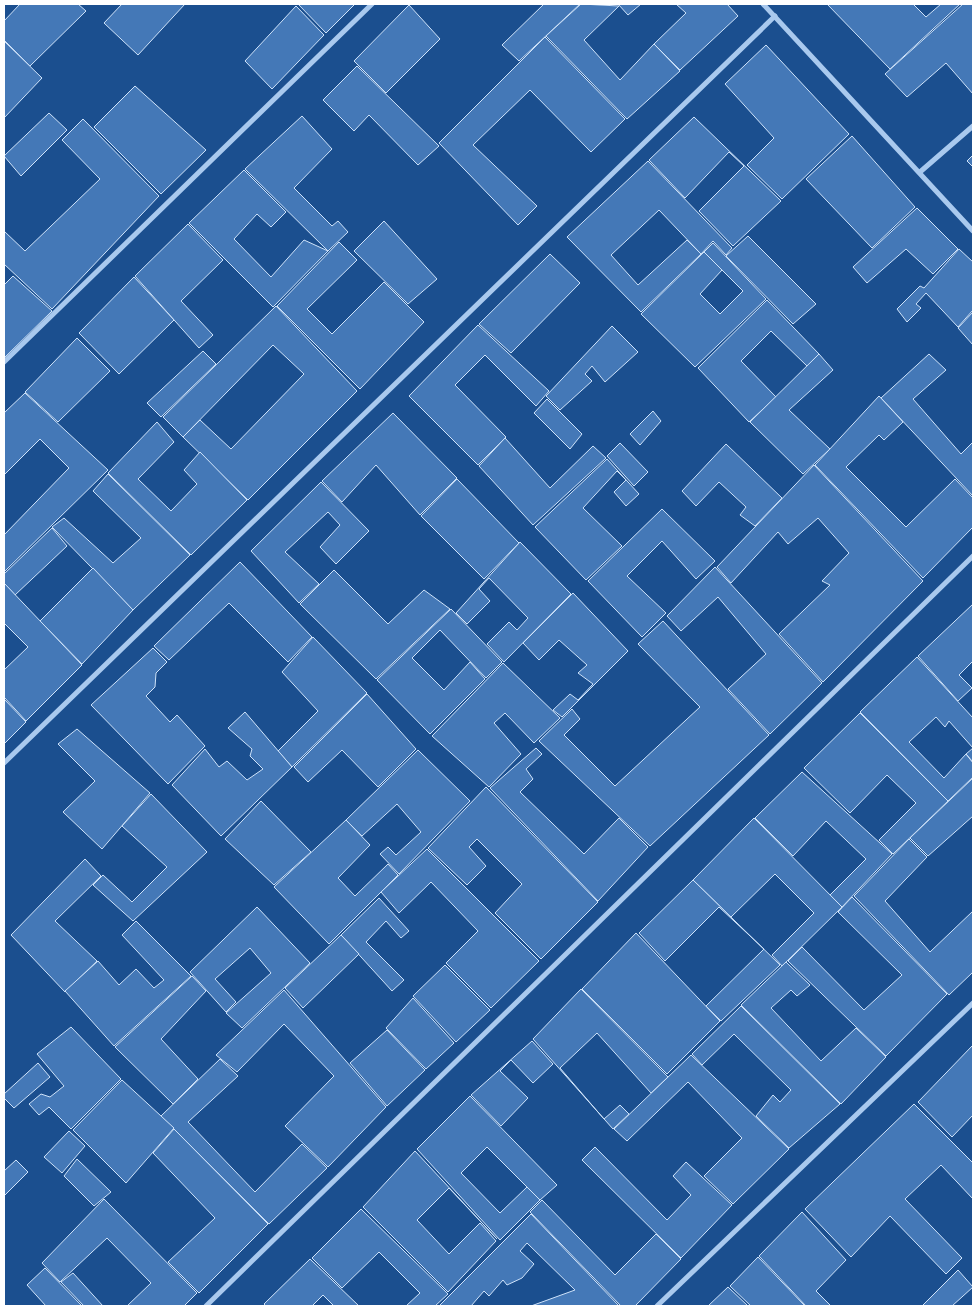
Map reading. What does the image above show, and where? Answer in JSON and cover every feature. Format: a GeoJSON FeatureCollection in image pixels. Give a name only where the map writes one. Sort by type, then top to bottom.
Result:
{"type":"FeatureCollection","features":[{"type":"Feature","properties":{"kind":"street"},"geometry":{"type":"LineString","coordinates":[[4,362],[372,4]]}},
{"type":"Feature","properties":{"kind":"street"},"geometry":{"type":"LineString","coordinates":[[763,4],[973,231]]}},
{"type":"Feature","properties":{"kind":"street"},"geometry":{"type":"LineString","coordinates":[[4,762],[775,16]]}},
{"type":"Feature","properties":{"kind":"street"},"geometry":{"type":"LineString","coordinates":[[920,172],[973,126]]}},
{"type":"Feature","properties":{"kind":"street"},"geometry":{"type":"LineString","coordinates":[[206,1306],[973,556]]}},
{"type":"Feature","properties":{"kind":"street"},"geometry":{"type":"LineString","coordinates":[[657,1306],[973,1003]]}},
{"type":"Feature","properties":{"kind":"building"},"geometry":{"type":"Polygon","coordinates":[[[20,4],[78,4],[86,11],[30,66],[4,40],[4,21],[20,4]]]}},
{"type":"Feature","properties":{"kind":"building"},"geometry":{"type":"Polygon","coordinates":[[[122,4],[185,4],[138,55],[104,23],[122,4]]]}},
{"type":"Feature","properties":{"kind":"building"},"geometry":{"type":"Polygon","coordinates":[[[298,4],[355,4],[326,33],[298,4]]]}},
{"type":"Feature","properties":{"kind":"building"},"geometry":{"type":"Polygon","coordinates":[[[544,4],[580,4],[519,61],[502,45],[544,4]]]}},
{"type":"Feature","properties":{"kind":"building"},"geometry":{"type":"Polygon","coordinates":[[[581,4],[619,6],[584,40],[620,80],[654,44],[680,71],[627,119],[546,36],[581,4]]]}},
{"type":"Feature","properties":{"kind":"building"},"geometry":{"type":"Polygon","coordinates":[[[618,4],[641,4],[628,15],[618,4]]]}},
{"type":"Feature","properties":{"kind":"building"},"geometry":{"type":"Polygon","coordinates":[[[676,4],[727,4],[738,16],[680,70],[654,44],[686,13],[676,4]]]}},
{"type":"Feature","properties":{"kind":"building"},"geometry":{"type":"Polygon","coordinates":[[[827,4],[913,4],[926,17],[941,4],[960,4],[890,69],[827,4]]]}},
{"type":"Feature","properties":{"kind":"building"},"geometry":{"type":"Polygon","coordinates":[[[963,4],[973,4],[973,94],[946,63],[907,97],[885,74],[963,4]]]}},
{"type":"Feature","properties":{"kind":"building"},"geometry":{"type":"Polygon","coordinates":[[[409,5],[440,39],[386,93],[354,61],[409,5]]]}},
{"type":"Feature","properties":{"kind":"building"},"geometry":{"type":"Polygon","coordinates":[[[296,6],[324,35],[272,89],[245,61],[296,6]]]}},
{"type":"Feature","properties":{"kind":"building"},"geometry":{"type":"Polygon","coordinates":[[[545,37],[625,119],[591,152],[530,90],[473,145],[537,206],[518,225],[439,143],[545,37]]]}},
{"type":"Feature","properties":{"kind":"building"},"geometry":{"type":"Polygon","coordinates":[[[4,41],[42,78],[4,118],[4,41]]]}},
{"type":"Feature","properties":{"kind":"building"},"geometry":{"type":"Polygon","coordinates":[[[766,45],[849,134],[782,199],[747,165],[774,138],[725,84],[766,45]]]}},
{"type":"Feature","properties":{"kind":"building"},"geometry":{"type":"Polygon","coordinates":[[[357,66],[439,146],[418,165],[369,115],[354,131],[323,100],[357,66]]]}},
{"type":"Feature","properties":{"kind":"building"},"geometry":{"type":"Polygon","coordinates":[[[135,86],[206,150],[161,194],[94,127],[135,86]]]}},
{"type":"Feature","properties":{"kind":"building"},"geometry":{"type":"Polygon","coordinates":[[[49,113],[67,130],[21,176],[4,156],[49,113]]]}},
{"type":"Feature","properties":{"kind":"building"},"geometry":{"type":"Polygon","coordinates":[[[302,116],[332,149],[294,188],[332,226],[338,221],[348,232],[328,251],[245,169],[302,116]]]}},
{"type":"Feature","properties":{"kind":"building"},"geometry":{"type":"Polygon","coordinates":[[[694,117],[781,201],[733,246],[699,211],[744,166],[729,152],[685,198],[649,160],[694,117]]]}},
{"type":"Feature","properties":{"kind":"building"},"geometry":{"type":"Polygon","coordinates":[[[83,119],[159,196],[52,309],[4,264],[4,231],[25,251],[100,179],[62,140],[83,119]]]}},
{"type":"Feature","properties":{"kind":"building"},"geometry":{"type":"Polygon","coordinates":[[[852,136],[915,207],[872,248],[806,179],[852,136]]]}},
{"type":"Feature","properties":{"kind":"building"},"geometry":{"type":"Polygon","coordinates":[[[973,155],[973,167],[967,161],[973,155]]]}},
{"type":"Feature","properties":{"kind":"building"},"geometry":{"type":"Polygon","coordinates":[[[648,161],[732,248],[726,255],[713,241],[701,254],[641,312],[567,237],[648,161]],[[659,210],[611,255],[638,285],[687,240],[701,254],[659,210]]]}},
{"type":"Feature","properties":{"kind":"building"},"geometry":{"type":"Polygon","coordinates":[[[244,170],[286,212],[271,227],[257,214],[234,239],[271,277],[304,240],[328,251],[273,307],[189,223],[244,170]]]}},
{"type":"Feature","properties":{"kind":"building"},"geometry":{"type":"Polygon","coordinates":[[[917,208],[958,249],[933,274],[906,249],[867,283],[853,267],[917,208]]]}},
{"type":"Feature","properties":{"kind":"building"},"geometry":{"type":"Polygon","coordinates":[[[384,221],[437,279],[408,304],[354,251],[384,221]]]}},
{"type":"Feature","properties":{"kind":"building"},"geometry":{"type":"Polygon","coordinates":[[[188,224],[223,260],[181,301],[213,335],[199,348],[135,276],[188,224]]]}},
{"type":"Feature","properties":{"kind":"building"},"geometry":{"type":"Polygon","coordinates":[[[748,236],[816,304],[793,324],[726,256],[748,236]]]}},
{"type":"Feature","properties":{"kind":"building"},"geometry":{"type":"Polygon","coordinates":[[[339,242],[357,260],[307,309],[332,334],[384,282],[424,322],[360,389],[277,306],[339,242]]]}},
{"type":"Feature","properties":{"kind":"building"},"geometry":{"type":"Polygon","coordinates":[[[713,243],[766,299],[695,367],[641,314],[713,243]],[[722,270],[700,294],[720,314],[743,291],[722,270]]]}},
{"type":"Feature","properties":{"kind":"building"},"geometry":{"type":"Polygon","coordinates":[[[959,249],[973,262],[973,310],[958,327],[926,293],[916,304],[921,308],[907,322],[897,309],[920,286],[924,288],[959,249]]]}},
{"type":"Feature","properties":{"kind":"building"},"geometry":{"type":"Polygon","coordinates":[[[550,254],[580,283],[511,353],[479,324],[550,254]]]}},
{"type":"Feature","properties":{"kind":"building"},"geometry":{"type":"Polygon","coordinates":[[[13,276],[52,311],[4,358],[4,285],[13,276]]]}},
{"type":"Feature","properties":{"kind":"building"},"geometry":{"type":"Polygon","coordinates":[[[134,277],[174,320],[119,374],[79,333],[134,277]]]}},
{"type":"Feature","properties":{"kind":"building"},"geometry":{"type":"Polygon","coordinates":[[[767,300],[819,354],[807,366],[771,331],[741,361],[776,397],[749,422],[698,368],[767,300]]]}},
{"type":"Feature","properties":{"kind":"building"},"geometry":{"type":"Polygon","coordinates":[[[276,306],[357,391],[248,500],[183,437],[163,417],[276,306]],[[273,345],[183,437],[200,420],[231,449],[304,374],[273,345]]]}},
{"type":"Feature","properties":{"kind":"building"},"geometry":{"type":"Polygon","coordinates":[[[973,312],[973,345],[958,328],[973,312]]]}},
{"type":"Feature","properties":{"kind":"building"},"geometry":{"type":"Polygon","coordinates":[[[478,325],[549,391],[536,406],[485,355],[455,385],[506,437],[478,465],[409,396],[478,325]]]}},
{"type":"Feature","properties":{"kind":"building"},"geometry":{"type":"Polygon","coordinates":[[[612,326],[638,352],[605,382],[592,366],[585,374],[592,381],[560,410],[546,396],[612,326]]]}},
{"type":"Feature","properties":{"kind":"building"},"geometry":{"type":"Polygon","coordinates":[[[77,338],[110,371],[58,422],[25,392],[77,338]]]}},
{"type":"Feature","properties":{"kind":"building"},"geometry":{"type":"Polygon","coordinates":[[[203,351],[216,364],[161,417],[147,403],[203,351]]]}},
{"type":"Feature","properties":{"kind":"building"},"geometry":{"type":"Polygon","coordinates":[[[819,354],[833,370],[789,410],[830,449],[803,474],[750,422],[819,354]]]}},
{"type":"Feature","properties":{"kind":"building"},"geometry":{"type":"Polygon","coordinates":[[[929,354],[946,370],[913,399],[961,454],[973,442],[973,496],[881,398],[929,354]]]}},
{"type":"Feature","properties":{"kind":"building"},"geometry":{"type":"Polygon","coordinates":[[[25,393],[108,470],[4,572],[4,535],[69,468],[40,439],[4,475],[4,413],[25,393]]]}},
{"type":"Feature","properties":{"kind":"building"},"geometry":{"type":"Polygon","coordinates":[[[879,396],[903,422],[884,440],[879,435],[846,467],[906,527],[955,479],[973,498],[973,527],[923,578],[815,465],[879,396]]]}},
{"type":"Feature","properties":{"kind":"building"},"geometry":{"type":"Polygon","coordinates":[[[547,399],[582,434],[570,449],[534,413],[547,399]]]}},
{"type":"Feature","properties":{"kind":"building"},"geometry":{"type":"Polygon","coordinates":[[[653,411],[661,421],[640,445],[630,434],[653,411]]]}},
{"type":"Feature","properties":{"kind":"building"},"geometry":{"type":"Polygon","coordinates":[[[393,413],[457,478],[420,515],[376,465],[342,502],[322,481],[393,413]]]}},
{"type":"Feature","properties":{"kind":"building"},"geometry":{"type":"Polygon","coordinates":[[[157,422],[174,442],[138,479],[171,511],[197,484],[184,470],[200,452],[247,500],[191,555],[108,473],[157,422]]]}},
{"type":"Feature","properties":{"kind":"building"},"geometry":{"type":"Polygon","coordinates":[[[505,438],[550,488],[593,446],[606,458],[533,525],[479,466],[505,438]]]}},
{"type":"Feature","properties":{"kind":"building"},"geometry":{"type":"Polygon","coordinates":[[[620,443],[648,472],[634,486],[607,456],[620,443]]]}},
{"type":"Feature","properties":{"kind":"building"},"geometry":{"type":"Polygon","coordinates":[[[726,444],[782,498],[755,526],[740,515],[746,507],[719,482],[696,506],[682,491],[726,444]]]}},
{"type":"Feature","properties":{"kind":"building"},"geometry":{"type":"Polygon","coordinates":[[[607,459],[639,494],[626,506],[614,492],[626,480],[617,471],[583,508],[622,546],[586,580],[535,527],[607,459]]]}},
{"type":"Feature","properties":{"kind":"building"},"geometry":{"type":"Polygon","coordinates":[[[814,465],[923,581],[823,682],[779,634],[830,585],[822,581],[849,553],[818,518],[788,544],[778,532],[731,583],[717,567],[814,465]]]}},
{"type":"Feature","properties":{"kind":"building"},"geometry":{"type":"Polygon","coordinates":[[[108,474],[190,555],[133,610],[52,527],[64,518],[113,563],[141,538],[93,491],[108,474]]]}},
{"type":"Feature","properties":{"kind":"building"},"geometry":{"type":"Polygon","coordinates":[[[457,479],[519,543],[484,579],[421,516],[457,479]]]}},
{"type":"Feature","properties":{"kind":"building"},"geometry":{"type":"Polygon","coordinates":[[[321,482],[369,531],[336,564],[320,547],[340,525],[328,512],[285,552],[319,584],[299,603],[251,551],[321,482]]]}},
{"type":"Feature","properties":{"kind":"building"},"geometry":{"type":"Polygon","coordinates":[[[662,509],[715,561],[696,579],[662,541],[627,576],[666,613],[642,637],[588,581],[662,509]]]}},
{"type":"Feature","properties":{"kind":"building"},"geometry":{"type":"Polygon","coordinates":[[[52,528],[67,546],[15,595],[4,583],[4,574],[52,528]]]}},
{"type":"Feature","properties":{"kind":"building"},"geometry":{"type":"Polygon","coordinates":[[[520,542],[571,594],[504,662],[487,644],[509,622],[517,630],[528,618],[489,578],[479,589],[490,601],[467,624],[456,613],[520,542]]]}},
{"type":"Feature","properties":{"kind":"building"},"geometry":{"type":"Polygon","coordinates":[[[240,562],[312,637],[288,662],[229,603],[169,660],[154,646],[240,562]]]}},
{"type":"Feature","properties":{"kind":"building"},"geometry":{"type":"Polygon","coordinates":[[[715,567],[822,683],[770,734],[728,689],[766,654],[718,597],[681,631],[667,616],[715,567]]]}},
{"type":"Feature","properties":{"kind":"building"},"geometry":{"type":"Polygon","coordinates":[[[93,568],[133,610],[82,664],[40,621],[93,568]]]}},
{"type":"Feature","properties":{"kind":"building"},"geometry":{"type":"Polygon","coordinates":[[[334,570],[388,624],[424,590],[450,609],[376,679],[300,604],[334,570]]]}},
{"type":"Feature","properties":{"kind":"building"},"geometry":{"type":"Polygon","coordinates":[[[4,583],[82,665],[26,721],[4,697],[4,670],[28,647],[4,623],[4,583]]]}},
{"type":"Feature","properties":{"kind":"building"},"geometry":{"type":"Polygon","coordinates":[[[573,593],[628,651],[562,717],[553,710],[570,694],[578,700],[593,684],[578,673],[587,665],[559,640],[539,660],[523,643],[573,593]]]}},
{"type":"Feature","properties":{"kind":"building"},"geometry":{"type":"Polygon","coordinates":[[[973,604],[973,661],[959,675],[972,688],[958,701],[918,656],[973,604]]]}},
{"type":"Feature","properties":{"kind":"building"},"geometry":{"type":"Polygon","coordinates":[[[451,609],[502,662],[486,678],[440,630],[412,658],[444,690],[470,662],[485,679],[430,734],[377,680],[451,609]]]}},
{"type":"Feature","properties":{"kind":"building"},"geometry":{"type":"Polygon","coordinates":[[[663,621],[769,735],[650,846],[539,741],[572,709],[580,719],[564,735],[615,786],[700,707],[638,644],[663,621]]]}},
{"type":"Feature","properties":{"kind":"building"},"geometry":{"type":"Polygon","coordinates":[[[313,637],[367,693],[292,767],[278,751],[318,711],[282,672],[313,637]]]}},
{"type":"Feature","properties":{"kind":"building"},"geometry":{"type":"Polygon","coordinates":[[[153,648],[167,662],[156,673],[155,687],[146,696],[170,722],[177,715],[205,746],[168,784],[91,705],[153,648]]]}},
{"type":"Feature","properties":{"kind":"building"},"geometry":{"type":"Polygon","coordinates":[[[917,657],[973,718],[973,748],[949,721],[945,727],[936,717],[909,742],[944,778],[966,754],[973,763],[973,777],[948,801],[860,712],[917,657]]]}},
{"type":"Feature","properties":{"kind":"building"},"geometry":{"type":"Polygon","coordinates":[[[503,663],[560,718],[534,743],[505,713],[494,723],[521,754],[489,787],[432,736],[503,663]]]}},
{"type":"Feature","properties":{"kind":"building"},"geometry":{"type":"Polygon","coordinates":[[[367,694],[416,749],[378,787],[342,750],[308,782],[294,767],[367,694]]]}},
{"type":"Feature","properties":{"kind":"building"},"geometry":{"type":"Polygon","coordinates":[[[4,699],[26,722],[4,744],[4,699]]]}},
{"type":"Feature","properties":{"kind":"building"},"geometry":{"type":"Polygon","coordinates":[[[245,712],[292,767],[221,836],[172,785],[205,749],[219,767],[227,761],[247,780],[263,769],[250,756],[252,749],[228,728],[245,712]]]}},
{"type":"Feature","properties":{"kind":"building"},"geometry":{"type":"Polygon","coordinates":[[[860,713],[948,801],[893,854],[879,840],[916,803],[887,775],[850,813],[804,768],[860,713]]]}},
{"type":"Feature","properties":{"kind":"building"},"geometry":{"type":"Polygon","coordinates":[[[77,729],[150,793],[102,849],[63,812],[95,781],[58,744],[77,729]]]}},
{"type":"Feature","properties":{"kind":"building"},"geometry":{"type":"Polygon","coordinates":[[[536,748],[542,754],[526,769],[533,779],[520,792],[584,854],[619,818],[648,847],[598,901],[490,788],[536,748]]]}},
{"type":"Feature","properties":{"kind":"building"},"geometry":{"type":"Polygon","coordinates":[[[973,748],[973,762],[966,754],[973,748]]]}},
{"type":"Feature","properties":{"kind":"building"},"geometry":{"type":"Polygon","coordinates":[[[418,750],[470,801],[399,874],[380,854],[388,847],[396,855],[421,832],[397,804],[362,836],[346,820],[418,750]]]}},
{"type":"Feature","properties":{"kind":"building"},"geometry":{"type":"Polygon","coordinates":[[[802,772],[892,854],[842,907],[830,895],[866,859],[826,821],[793,856],[755,818],[802,772]]]}},
{"type":"Feature","properties":{"kind":"building"},"geometry":{"type":"Polygon","coordinates":[[[973,778],[973,816],[928,856],[910,838],[973,778]]]}},
{"type":"Feature","properties":{"kind":"building"},"geometry":{"type":"Polygon","coordinates":[[[486,787],[598,902],[541,959],[495,913],[522,884],[477,839],[469,847],[486,866],[467,885],[428,848],[486,787]]]}},
{"type":"Feature","properties":{"kind":"building"},"geometry":{"type":"Polygon","coordinates":[[[151,794],[207,852],[133,921],[93,885],[103,875],[132,902],[167,867],[122,826],[151,794]]]}},
{"type":"Feature","properties":{"kind":"building"},"geometry":{"type":"Polygon","coordinates":[[[261,801],[311,852],[274,885],[225,839],[261,801]]]}},
{"type":"Feature","properties":{"kind":"building"},"geometry":{"type":"Polygon","coordinates":[[[754,818],[842,907],[782,966],[772,955],[814,913],[775,874],[731,917],[693,880],[754,818]]]}},
{"type":"Feature","properties":{"kind":"building"},"geometry":{"type":"Polygon","coordinates":[[[346,820],[370,845],[338,878],[355,896],[388,864],[398,875],[329,944],[274,887],[346,820]]]}},
{"type":"Feature","properties":{"kind":"building"},"geometry":{"type":"Polygon","coordinates":[[[909,839],[927,857],[885,901],[930,952],[973,911],[973,972],[949,995],[854,896],[909,839]]]}},
{"type":"Feature","properties":{"kind":"building"},"geometry":{"type":"Polygon","coordinates":[[[427,849],[539,961],[491,1008],[446,963],[478,931],[431,882],[399,913],[381,892],[427,849]]]}},
{"type":"Feature","properties":{"kind":"building"},"geometry":{"type":"Polygon","coordinates":[[[85,859],[101,876],[55,921],[97,961],[65,992],[11,935],[85,859]]]}},
{"type":"Feature","properties":{"kind":"building"},"geometry":{"type":"Polygon","coordinates":[[[693,880],[756,941],[719,907],[665,961],[639,933],[693,880]]]}},
{"type":"Feature","properties":{"kind":"building"},"geometry":{"type":"Polygon","coordinates":[[[852,897],[947,994],[886,1056],[788,961],[802,947],[864,1010],[902,975],[838,912],[852,897]]]}},
{"type":"Feature","properties":{"kind":"building"},"geometry":{"type":"Polygon","coordinates":[[[379,898],[409,931],[401,938],[386,921],[366,942],[404,980],[392,991],[341,935],[379,898]]]}},
{"type":"Feature","properties":{"kind":"building"},"geometry":{"type":"Polygon","coordinates":[[[257,907],[310,963],[242,1028],[226,1013],[271,973],[250,948],[215,979],[236,1002],[226,1012],[190,972],[257,907]]]}},
{"type":"Feature","properties":{"kind":"building"},"geometry":{"type":"Polygon","coordinates":[[[136,921],[191,976],[114,1046],[65,991],[98,961],[119,985],[136,969],[154,988],[164,980],[122,935],[136,921]]]}},
{"type":"Feature","properties":{"kind":"building"},"geometry":{"type":"Polygon","coordinates":[[[636,933],[720,1021],[667,1074],[582,989],[636,933]]]}},
{"type":"Feature","properties":{"kind":"building"},"geometry":{"type":"Polygon","coordinates":[[[341,935],[359,954],[303,1008],[285,988],[341,935]]]}},
{"type":"Feature","properties":{"kind":"building"},"geometry":{"type":"Polygon","coordinates":[[[764,949],[780,965],[721,1021],[706,1006],[764,949]]]}},
{"type":"Feature","properties":{"kind":"building"},"geometry":{"type":"Polygon","coordinates":[[[786,962],[810,985],[797,996],[791,990],[771,1008],[821,1061],[856,1028],[886,1057],[841,1104],[741,1005],[786,962]]]}},
{"type":"Feature","properties":{"kind":"building"},"geometry":{"type":"Polygon","coordinates":[[[445,965],[490,1010],[456,1042],[413,996],[445,965]]]}},
{"type":"Feature","properties":{"kind":"building"},"geometry":{"type":"Polygon","coordinates":[[[192,976],[206,991],[161,1039],[198,1079],[173,1104],[115,1047],[192,976]]]}},
{"type":"Feature","properties":{"kind":"building"},"geometry":{"type":"Polygon","coordinates":[[[581,989],[668,1077],[651,1093],[597,1033],[560,1068],[600,1115],[533,1039],[581,989]]]}},
{"type":"Feature","properties":{"kind":"building"},"geometry":{"type":"Polygon","coordinates":[[[284,990],[386,1107],[328,1167],[285,1126],[334,1076],[284,1024],[237,1072],[216,1055],[284,990]]]}},
{"type":"Feature","properties":{"kind":"building"},"geometry":{"type":"Polygon","coordinates":[[[413,998],[454,1043],[426,1069],[386,1028],[413,998]]]}},
{"type":"Feature","properties":{"kind":"building"},"geometry":{"type":"Polygon","coordinates":[[[741,1006],[840,1104],[789,1148],[756,1116],[773,1095],[780,1102],[791,1090],[734,1034],[702,1065],[692,1054],[741,1006]]]}},
{"type":"Feature","properties":{"kind":"building"},"geometry":{"type":"Polygon","coordinates":[[[71,1027],[121,1079],[71,1129],[49,1107],[39,1115],[29,1104],[41,1094],[50,1097],[64,1086],[37,1054],[71,1027]]]}},
{"type":"Feature","properties":{"kind":"building"},"geometry":{"type":"Polygon","coordinates":[[[387,1030],[425,1070],[387,1106],[350,1063],[387,1030]]]}},
{"type":"Feature","properties":{"kind":"building"},"geometry":{"type":"Polygon","coordinates":[[[532,1041],[553,1064],[533,1083],[511,1060],[500,1071],[528,1098],[501,1126],[471,1095],[532,1041]]]}},
{"type":"Feature","properties":{"kind":"building"},"geometry":{"type":"Polygon","coordinates":[[[973,1045],[973,1115],[952,1137],[918,1102],[973,1045]]]}},
{"type":"Feature","properties":{"kind":"building"},"geometry":{"type":"Polygon","coordinates":[[[691,1055],[789,1149],[733,1204],[704,1176],[742,1138],[688,1082],[627,1141],[614,1129],[691,1055]]]}},
{"type":"Feature","properties":{"kind":"building"},"geometry":{"type":"Polygon","coordinates":[[[220,1059],[238,1076],[188,1122],[255,1192],[302,1144],[327,1168],[269,1224],[161,1116],[220,1059]]]}},
{"type":"Feature","properties":{"kind":"building"},"geometry":{"type":"Polygon","coordinates":[[[38,1063],[50,1077],[14,1108],[4,1098],[4,1094],[38,1063]]]}},
{"type":"Feature","properties":{"kind":"building"},"geometry":{"type":"Polygon","coordinates":[[[122,1080],[174,1128],[126,1183],[73,1130],[122,1080]]]}},
{"type":"Feature","properties":{"kind":"building"},"geometry":{"type":"Polygon","coordinates":[[[470,1096],[557,1185],[500,1240],[417,1149],[470,1096]],[[487,1147],[461,1173],[500,1213],[527,1187],[487,1147]]]}},
{"type":"Feature","properties":{"kind":"building"},"geometry":{"type":"Polygon","coordinates":[[[914,1104],[973,1163],[973,1199],[941,1165],[905,1199],[962,1258],[946,1274],[890,1216],[851,1257],[805,1209],[914,1104]]]}},
{"type":"Feature","properties":{"kind":"building"},"geometry":{"type":"Polygon","coordinates":[[[620,1105],[629,1114],[613,1129],[604,1119],[620,1105]]]}},
{"type":"Feature","properties":{"kind":"building"},"geometry":{"type":"Polygon","coordinates":[[[174,1129],[268,1224],[199,1293],[168,1262],[215,1218],[153,1153],[174,1129]]]}},
{"type":"Feature","properties":{"kind":"building"},"geometry":{"type":"Polygon","coordinates":[[[69,1131],[85,1146],[62,1173],[44,1157],[69,1131]]]}},
{"type":"Feature","properties":{"kind":"building"},"geometry":{"type":"Polygon","coordinates":[[[595,1147],[667,1220],[691,1195],[673,1176],[686,1162],[732,1205],[681,1258],[582,1160],[595,1147]]]}},
{"type":"Feature","properties":{"kind":"building"},"geometry":{"type":"Polygon","coordinates":[[[415,1151],[497,1239],[449,1188],[417,1220],[449,1254],[480,1223],[496,1241],[448,1292],[363,1207],[415,1151]]]}},
{"type":"Feature","properties":{"kind":"building"},"geometry":{"type":"Polygon","coordinates":[[[77,1159],[111,1192],[94,1206],[64,1176],[77,1159]]]}},
{"type":"Feature","properties":{"kind":"building"},"geometry":{"type":"Polygon","coordinates":[[[16,1160],[28,1172],[4,1196],[4,1171],[16,1160]]]}},
{"type":"Feature","properties":{"kind":"building"},"geometry":{"type":"Polygon","coordinates":[[[104,1199],[197,1293],[184,1306],[127,1306],[151,1283],[107,1238],[60,1282],[42,1263],[104,1199]]]}},
{"type":"Feature","properties":{"kind":"building"},"geometry":{"type":"Polygon","coordinates":[[[542,1200],[615,1275],[656,1234],[681,1259],[635,1306],[621,1306],[530,1212],[542,1200]]]}},
{"type":"Feature","properties":{"kind":"building"},"geometry":{"type":"Polygon","coordinates":[[[361,1209],[448,1294],[435,1306],[406,1306],[420,1293],[379,1252],[342,1288],[312,1258],[361,1209]]]}},
{"type":"Feature","properties":{"kind":"building"},"geometry":{"type":"Polygon","coordinates":[[[802,1212],[846,1260],[816,1291],[831,1306],[806,1306],[759,1256],[802,1212]]]}},
{"type":"Feature","properties":{"kind":"building"},"geometry":{"type":"Polygon","coordinates":[[[531,1214],[619,1306],[531,1306],[575,1290],[527,1243],[520,1251],[534,1264],[522,1278],[507,1285],[503,1280],[489,1296],[484,1291],[471,1306],[439,1306],[531,1214]]]}},
{"type":"Feature","properties":{"kind":"building"},"geometry":{"type":"Polygon","coordinates":[[[758,1257],[803,1306],[751,1306],[730,1286],[758,1257]]]}},
{"type":"Feature","properties":{"kind":"building"},"geometry":{"type":"Polygon","coordinates":[[[310,1259],[359,1306],[334,1306],[323,1295],[312,1306],[266,1306],[264,1304],[310,1259]]]}},
{"type":"Feature","properties":{"kind":"building"},"geometry":{"type":"Polygon","coordinates":[[[45,1268],[82,1306],[46,1306],[27,1285],[45,1268]]]}},
{"type":"Feature","properties":{"kind":"building"},"geometry":{"type":"Polygon","coordinates":[[[958,1270],[973,1287],[952,1306],[922,1306],[958,1270]]]}},
{"type":"Feature","properties":{"kind":"building"},"geometry":{"type":"Polygon","coordinates":[[[73,1273],[103,1306],[84,1306],[61,1282],[73,1273]]]}},
{"type":"Feature","properties":{"kind":"building"},"geometry":{"type":"Polygon","coordinates":[[[728,1287],[748,1306],[708,1306],[728,1287]]]}}]}
